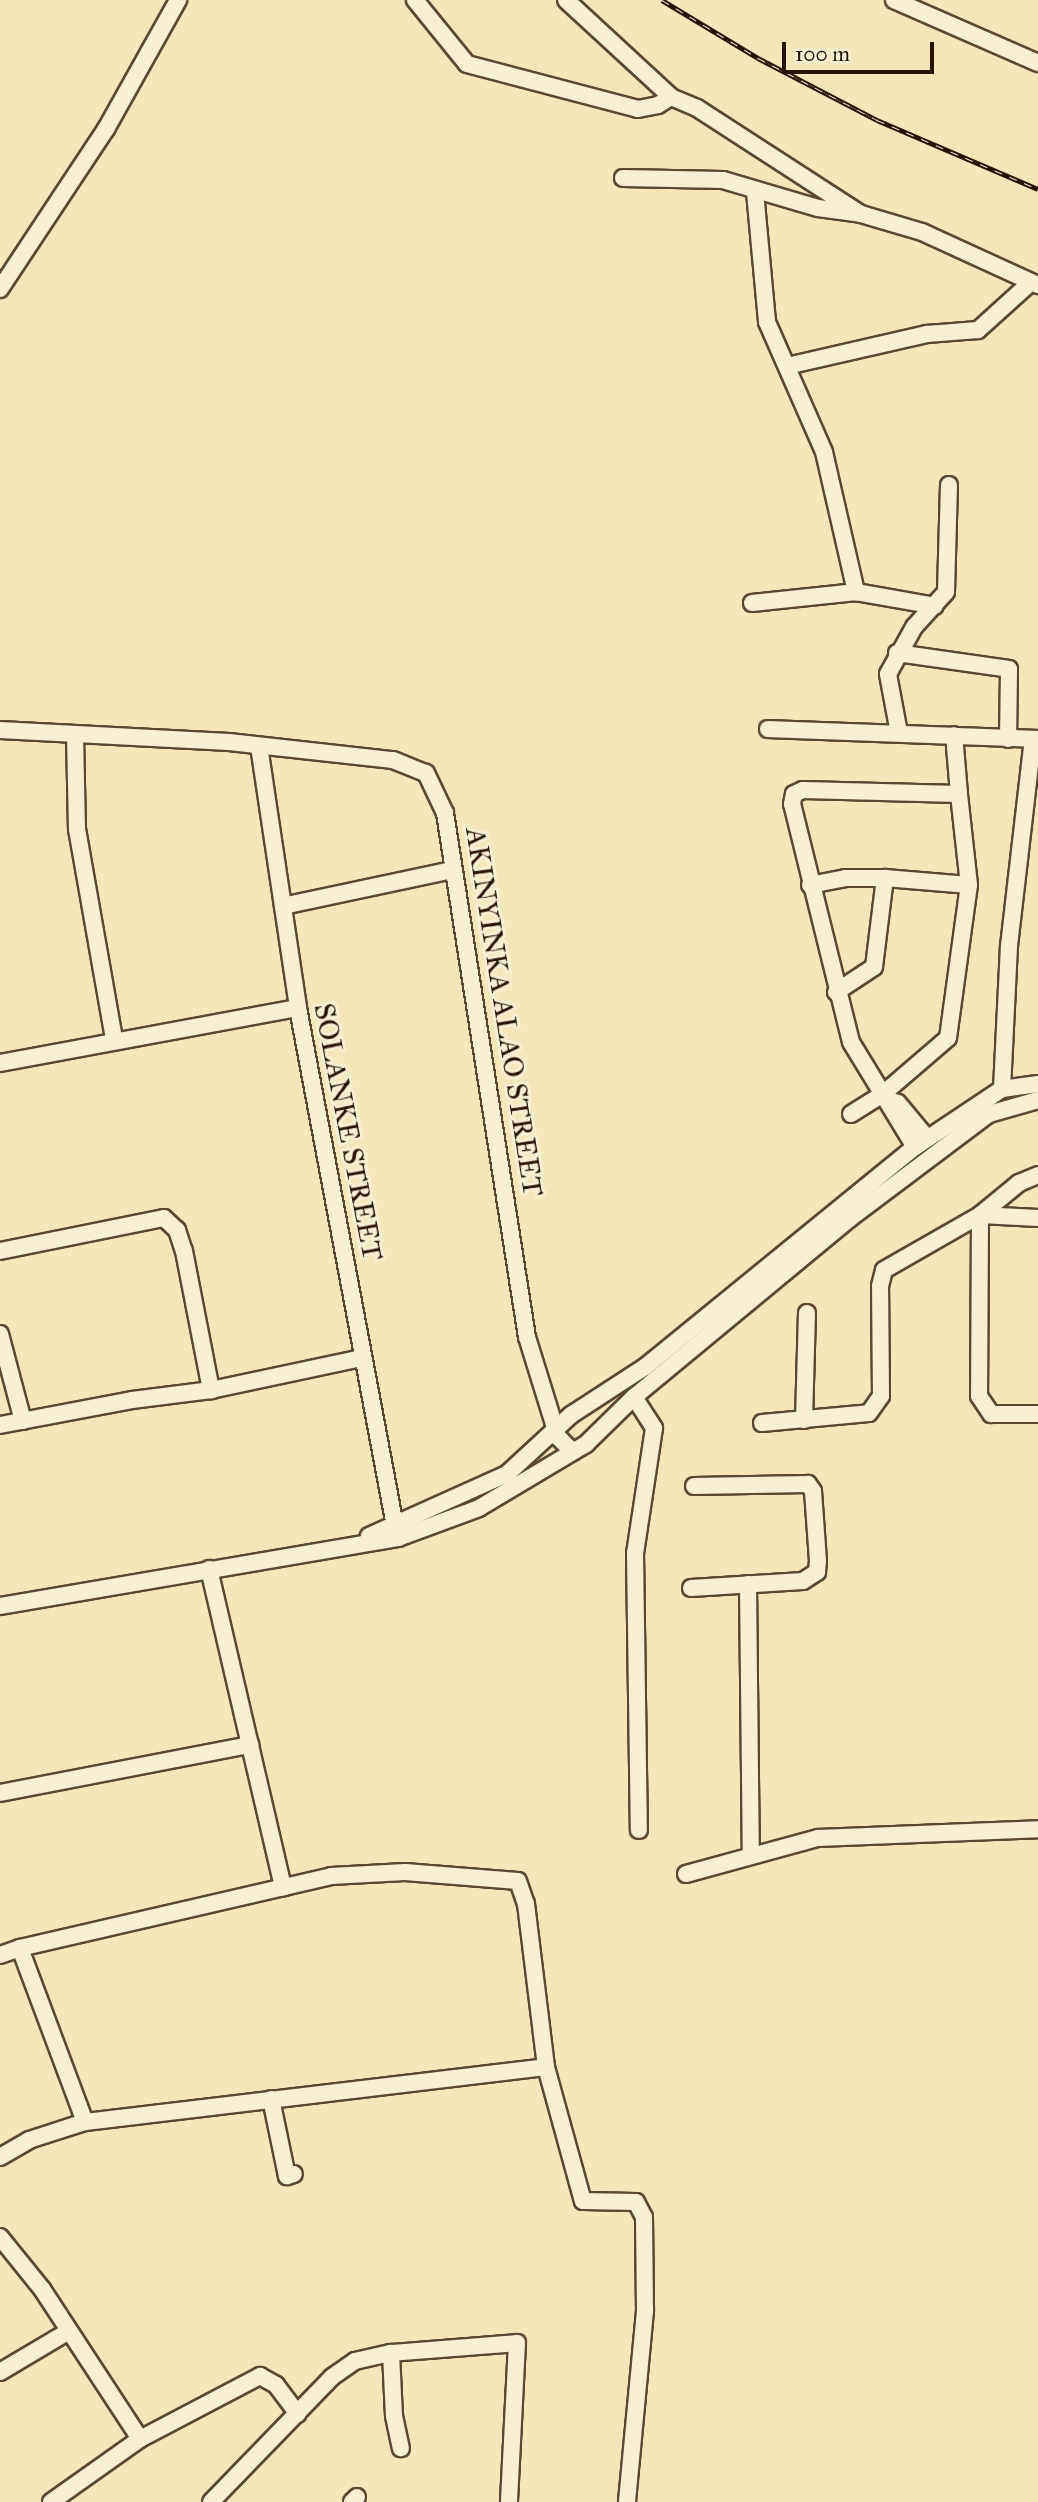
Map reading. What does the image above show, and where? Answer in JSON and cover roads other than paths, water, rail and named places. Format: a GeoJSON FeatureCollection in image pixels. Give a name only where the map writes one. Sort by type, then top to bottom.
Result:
{"type":"FeatureCollection","features":[{"type":"Feature","properties":{"kind":"street"},"geometry":{"type":"LineString","coordinates":[[0,289],[106,128],[178,0]]}},
{"type":"Feature","properties":{"kind":"street"},"geometry":{"type":"LineString","coordinates":[[415,0],[467,64],[638,110],[658,106],[671,97]]}},
{"type":"Feature","properties":{"kind":"street"},"geometry":{"type":"LineString","coordinates":[[566,0],[671,97],[697,108],[861,214]]}},
{"type":"Feature","properties":{"kind":"street"},"geometry":{"type":"LineString","coordinates":[[894,0],[1038,63]]}},
{"type":"Feature","properties":{"kind":"street"},"geometry":{"type":"LineString","coordinates":[[623,178],[723,180],[755,192],[861,214],[922,232],[1034,284],[994,317],[966,334],[927,334],[787,366]]}},
{"type":"Feature","properties":{"kind":"street"},"geometry":{"type":"LineString","coordinates":[[755,192],[767,322],[824,452],[856,592]]}},
{"type":"Feature","properties":{"kind":"street"},"geometry":{"type":"LineString","coordinates":[[899,733],[888,689],[888,674],[897,653],[946,592],[949,485]]}},
{"type":"Feature","properties":{"kind":"street"},"geometry":{"type":"LineString","coordinates":[[752,603],[856,592],[936,606]]}},
{"type":"Feature","properties":{"kind":"street"},"geometry":{"type":"LineString","coordinates":[[897,653],[1009,669],[1008,739]]}},
{"type":"Feature","properties":{"kind":"street"},"geometry":{"type":"LineString","coordinates":[[768,729],[1036,739],[1009,946],[1002,1089]]}},
{"type":"Feature","properties":{"kind":"street","name":"AKINYINKA ALAO STREET"},"geometry":{"type":"LineString","coordinates":[[0,730],[259,746],[393,760],[426,773],[445,813],[501,1148],[519,1298],[537,1374],[556,1429],[561,1443],[573,1452]]}},
{"type":"Feature","properties":{"kind":"street"},"geometry":{"type":"LineString","coordinates":[[75,734],[77,829],[114,1039]]}},
{"type":"Feature","properties":{"kind":"street"},"geometry":{"type":"LineString","coordinates":[[851,1114],[886,1097],[948,1038],[969,885],[954,735]]}},
{"type":"Feature","properties":{"kind":"street","name":"SOLANKE STREET"},"geometry":{"type":"LineString","coordinates":[[259,746],[298,1008],[395,1525]]}},
{"type":"Feature","properties":{"kind":"street"},"geometry":{"type":"LineString","coordinates":[[921,1142],[898,1103],[886,1097],[851,1042],[810,885],[794,794],[826,790],[959,794]]}},
{"type":"Feature","properties":{"kind":"street"},"geometry":{"type":"LineString","coordinates":[[283,906],[453,870]]}},
{"type":"Feature","properties":{"kind":"street"},"geometry":{"type":"LineString","coordinates":[[810,885],[845,878],[885,878],[969,885]]}},
{"type":"Feature","properties":{"kind":"street"},"geometry":{"type":"LineString","coordinates":[[836,992],[874,967],[885,878]]}},
{"type":"Feature","properties":{"kind":"street"},"geometry":{"type":"LineString","coordinates":[[0,1063],[114,1039],[298,1008]]}},
{"type":"Feature","properties":{"kind":"street"},"geometry":{"type":"LineString","coordinates":[[344,1545],[507,1474],[580,1409],[645,1367],[921,1142],[1002,1089],[1038,1084]]}},
{"type":"Feature","properties":{"kind":"street"},"geometry":{"type":"LineString","coordinates":[[0,1606],[344,1545],[398,1538],[445,1523],[573,1452],[634,1397],[849,1219],[989,1114],[1038,1100]]}},
{"type":"Feature","properties":{"kind":"street"},"geometry":{"type":"LineString","coordinates":[[762,1423],[869,1413],[876,1408],[881,1396],[880,1286],[884,1270],[980,1215],[1019,1182],[1038,1175]]}},
{"type":"Feature","properties":{"kind":"street"},"geometry":{"type":"LineString","coordinates":[[980,1215],[1038,1218]]}},
{"type":"Feature","properties":{"kind":"street"},"geometry":{"type":"LineString","coordinates":[[980,1215],[979,1396],[992,1414],[1038,1414]]}},
{"type":"Feature","properties":{"kind":"street"},"geometry":{"type":"LineString","coordinates":[[0,1251],[163,1217],[177,1230],[184,1251],[211,1390]]}},
{"type":"Feature","properties":{"kind":"street"},"geometry":{"type":"LineString","coordinates":[[804,1420],[807,1313]]}},
{"type":"Feature","properties":{"kind":"street"},"geometry":{"type":"LineString","coordinates":[[0,1334],[23,1421]]}},
{"type":"Feature","properties":{"kind":"street"},"geometry":{"type":"LineString","coordinates":[[0,1425],[132,1400],[211,1390],[362,1358]]}},
{"type":"Feature","properties":{"kind":"street"},"geometry":{"type":"LineString","coordinates":[[634,1397],[654,1428],[635,1553],[639,1830]]}},
{"type":"Feature","properties":{"kind":"street"},"geometry":{"type":"LineString","coordinates":[[580,1409],[597,1433]]}},
{"type":"Feature","properties":{"kind":"street"},"geometry":{"type":"LineString","coordinates":[[691,1588],[803,1581],[817,1572],[813,1491],[808,1484],[798,1482],[694,1486]]}},
{"type":"Feature","properties":{"kind":"street"},"geometry":{"type":"LineString","coordinates":[[209,1569],[283,1888]]}},
{"type":"Feature","properties":{"kind":"street"},"geometry":{"type":"LineString","coordinates":[[748,1584],[751,1854]]}},
{"type":"Feature","properties":{"kind":"street"},"geometry":{"type":"LineString","coordinates":[[0,1793],[250,1745]]}},
{"type":"Feature","properties":{"kind":"street"},"geometry":{"type":"LineString","coordinates":[[686,1874],[751,1854],[818,1838],[863,1833],[1038,1829]]}},
{"type":"Feature","properties":{"kind":"street"},"geometry":{"type":"LineString","coordinates":[[0,1955],[20,1948],[283,1888],[365,1872],[517,1881],[526,1903],[546,2067],[583,2201],[636,2202],[644,2217],[645,2311],[627,2502]]}},
{"type":"Feature","properties":{"kind":"street"},"geometry":{"type":"LineString","coordinates":[[20,1948],[85,2122]]}},
{"type":"Feature","properties":{"kind":"street"},"geometry":{"type":"LineString","coordinates":[[0,2157],[30,2140],[85,2122],[546,2067]]}},
{"type":"Feature","properties":{"kind":"street"},"geometry":{"type":"LineString","coordinates":[[271,2099],[287,2176],[294,2175]]}},
{"type":"Feature","properties":{"kind":"street"},"geometry":{"type":"LineString","coordinates":[[0,2236],[69,2331],[140,2439]]}},
{"type":"Feature","properties":{"kind":"street"},"geometry":{"type":"LineString","coordinates":[[0,2372],[69,2331]]}},
{"type":"Feature","properties":{"kind":"street"},"geometry":{"type":"LineString","coordinates":[[211,2502],[332,2377],[355,2361],[391,2353],[517,2343],[509,2502]]}},
{"type":"Feature","properties":{"kind":"street"},"geometry":{"type":"LineString","coordinates":[[391,2353],[394,2416],[401,2448]]}},
{"type":"Feature","properties":{"kind":"street"},"geometry":{"type":"LineString","coordinates":[[51,2502],[140,2439],[260,2376],[276,2385],[298,2414]]}},
{"type":"Feature","properties":{"kind":"railway"},"geometry":{"type":"LineString","coordinates":[[662,0],[758,58],[877,120],[1038,189]]}}]}
